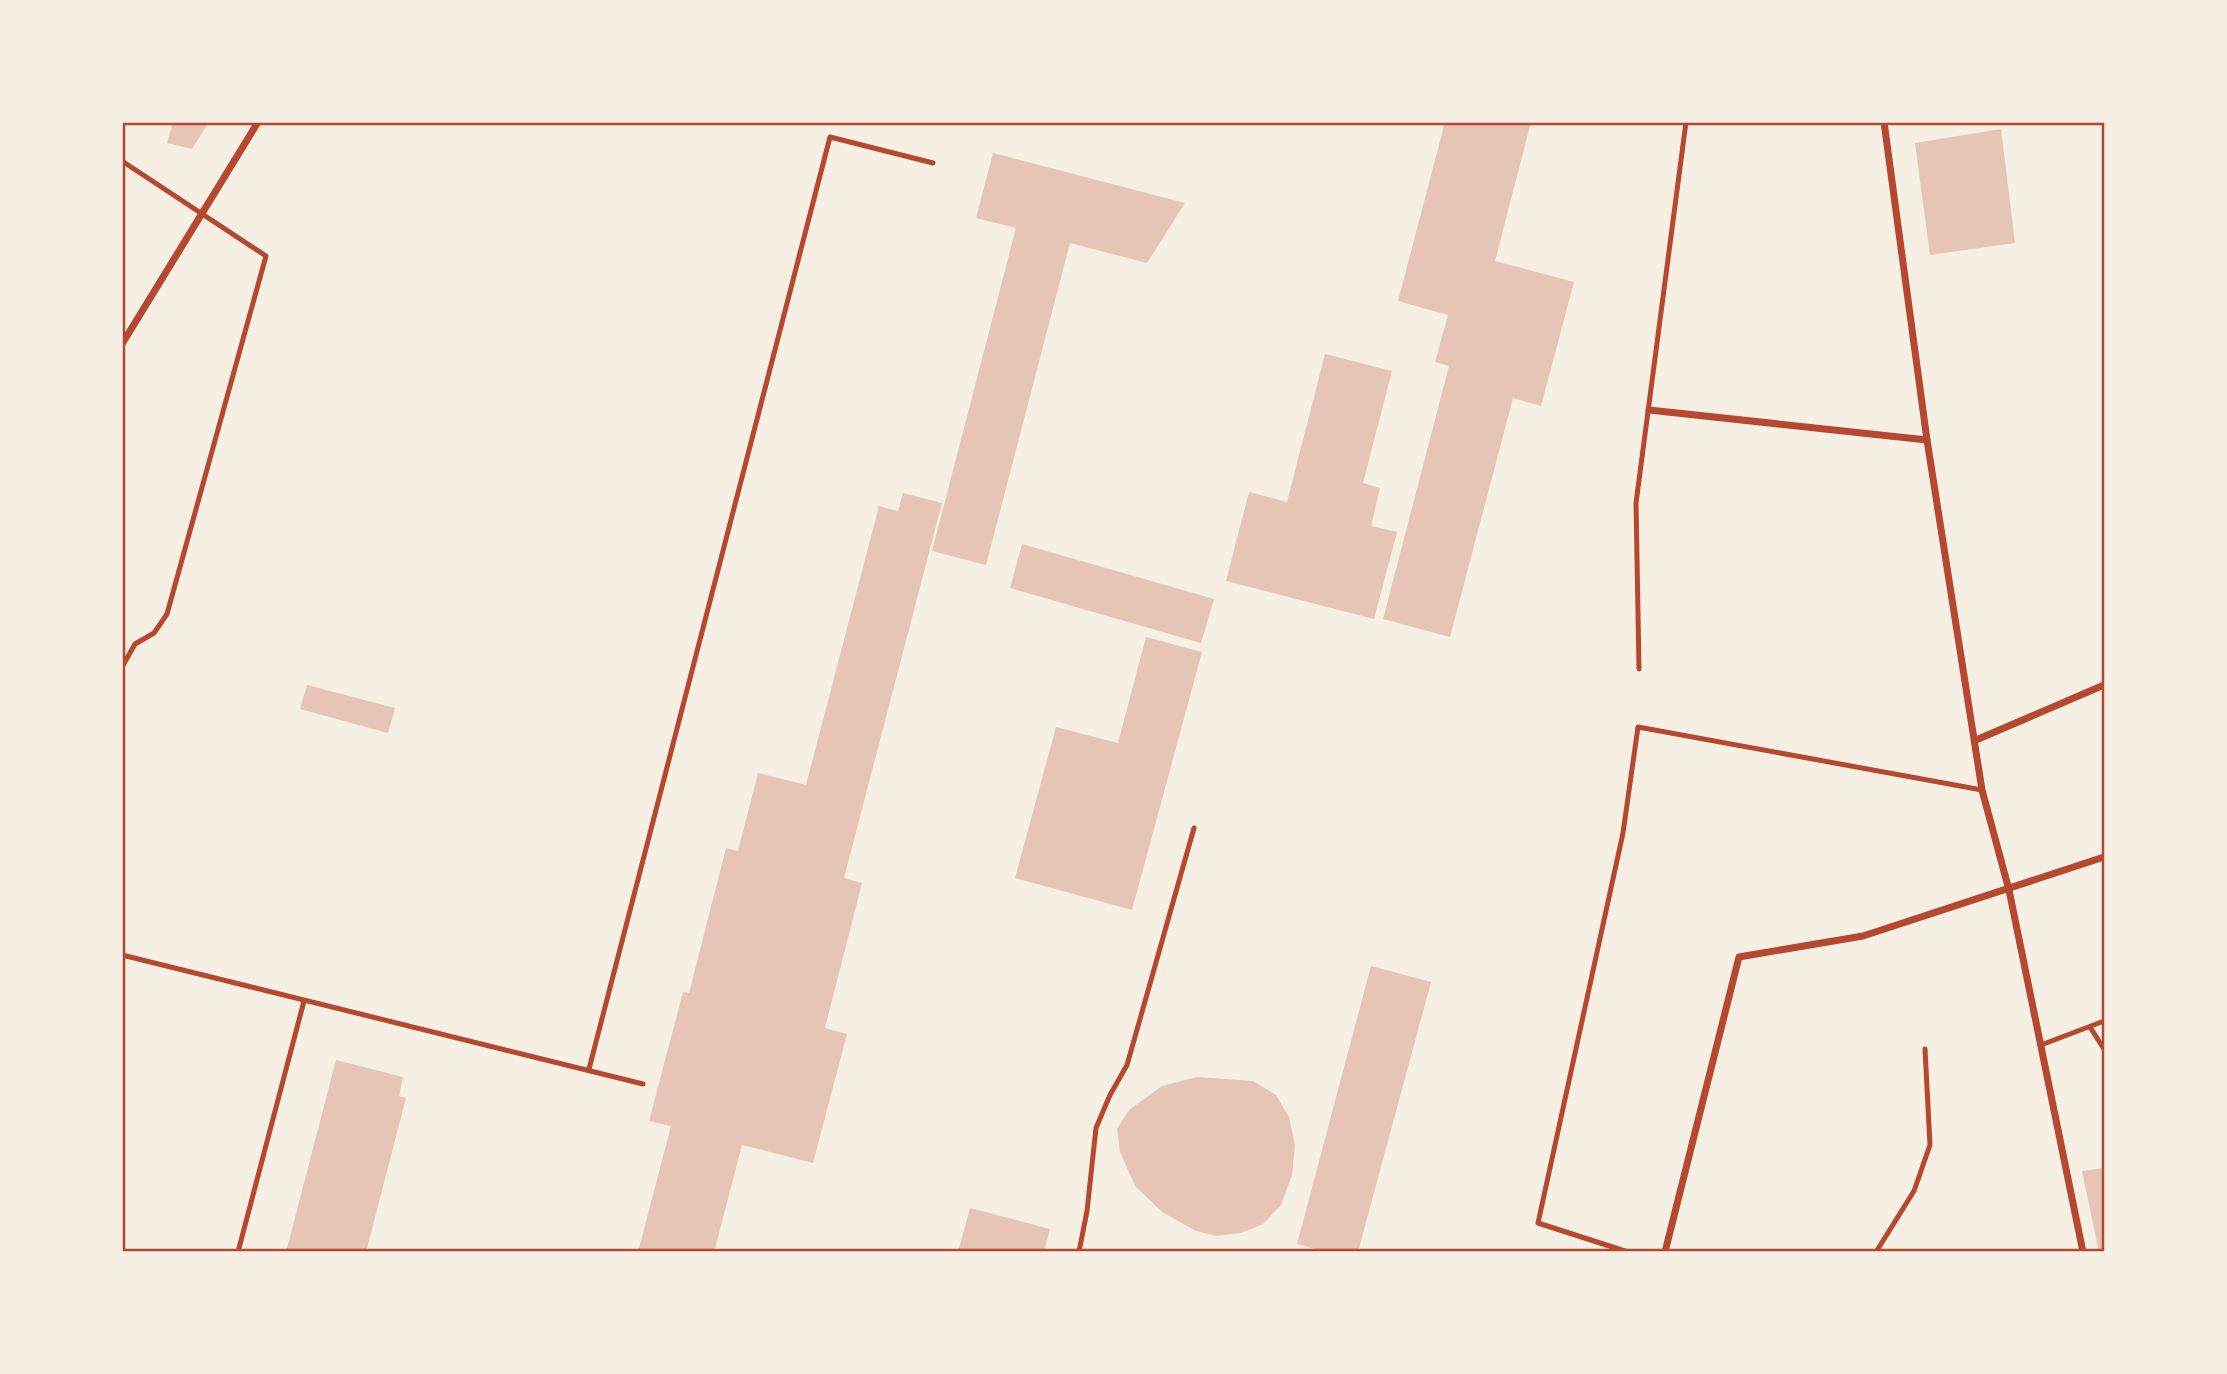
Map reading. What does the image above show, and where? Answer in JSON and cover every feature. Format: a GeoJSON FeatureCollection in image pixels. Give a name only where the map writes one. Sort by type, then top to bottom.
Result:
{"type":"FeatureCollection","features":[{"type":"Feature","properties":{"kind":"street"},"geometry":{"type":"LineString","coordinates":[[122,344],[258,122]]}},
{"type":"Feature","properties":{"kind":"street"},"geometry":{"type":"LineString","coordinates":[[1884,122],[1927,440],[1982,790],[2009,890],[2083,1251]]}},
{"type":"Feature","properties":{"kind":"street"},"geometry":{"type":"LineString","coordinates":[[1649,410],[1927,440]]}},
{"type":"Feature","properties":{"kind":"street"},"geometry":{"type":"LineString","coordinates":[[1976,740],[2105,685]]}},
{"type":"Feature","properties":{"kind":"street"},"geometry":{"type":"LineString","coordinates":[[1665,1251],[1739,957],[1863,936],[2105,857]]}},
{"type":"Feature","properties":{"kind":"lane"},"geometry":{"type":"LineString","coordinates":[[1639,668],[1636,503],[1686,122]]}},
{"type":"Feature","properties":{"kind":"lane"},"geometry":{"type":"LineString","coordinates":[[589,1069],[830,137],[933,163]]}},
{"type":"Feature","properties":{"kind":"lane"},"geometry":{"type":"LineString","coordinates":[[122,161],[266,256],[167,614],[154,633],[135,644],[122,667]]}},
{"type":"Feature","properties":{"kind":"lane"},"geometry":{"type":"LineString","coordinates":[[1628,1251],[1538,1223],[1623,833],[1638,727],[1982,790]]}},
{"type":"Feature","properties":{"kind":"lane"},"geometry":{"type":"LineString","coordinates":[[1079,1251],[1087,1212],[1096,1128],[1127,1065],[1194,828]]}},
{"type":"Feature","properties":{"kind":"lane"},"geometry":{"type":"LineString","coordinates":[[122,955],[643,1084]]}},
{"type":"Feature","properties":{"kind":"lane"},"geometry":{"type":"LineString","coordinates":[[238,1251],[304,1001]]}},
{"type":"Feature","properties":{"kind":"lane"},"geometry":{"type":"LineString","coordinates":[[2041,1045],[2105,1021]]}},
{"type":"Feature","properties":{"kind":"lane"},"geometry":{"type":"LineString","coordinates":[[2090,1027],[2105,1049]]}},
{"type":"Feature","properties":{"kind":"lane"},"geometry":{"type":"LineString","coordinates":[[1875,1251],[1914,1192],[1930,1145],[1925,1049]]}},
{"type":"Feature","properties":{"kind":"building"},"geometry":{"type":"Polygon","coordinates":[[[173,122],[209,122],[192,149],[167,143],[173,122]]]}},
{"type":"Feature","properties":{"kind":"building"},"geometry":{"type":"Polygon","coordinates":[[[1445,122],[1531,122],[1495,261],[1574,282],[1541,406],[1513,398],[1450,637],[1383,619],[1449,366],[1435,362],[1448,315],[1398,301],[1445,122]]]}},
{"type":"Feature","properties":{"kind":"building"},"geometry":{"type":"Polygon","coordinates":[[[2001,129],[2015,243],[1930,255],[1915,143],[2001,129]]]}},
{"type":"Feature","properties":{"kind":"building"},"geometry":{"type":"Polygon","coordinates":[[[993,153],[1185,203],[1147,263],[1070,243],[986,565],[932,551],[1016,228],[976,218],[993,153]]]}},
{"type":"Feature","properties":{"kind":"building"},"geometry":{"type":"Polygon","coordinates":[[[1325,354],[1392,371],[1363,483],[1380,488],[1371,526],[1397,532],[1374,619],[1226,581],[1249,492],[1287,502],[1325,354]]]}},
{"type":"Feature","properties":{"kind":"building"},"geometry":{"type":"Polygon","coordinates":[[[903,493],[942,503],[844,878],[862,883],[825,1028],[847,1034],[813,1163],[742,1145],[714,1252],[638,1252],[671,1126],[649,1121],[683,992],[689,993],[726,848],[738,851],[758,773],[806,785],[879,506],[898,511],[903,493]]]}},
{"type":"Feature","properties":{"kind":"building"},"geometry":{"type":"Polygon","coordinates":[[[1022,544],[1214,599],[1201,643],[1010,588],[1022,544]]]}},
{"type":"Feature","properties":{"kind":"building"},"geometry":{"type":"Polygon","coordinates":[[[1146,637],[1202,652],[1132,910],[1015,878],[1056,727],[1118,743],[1146,637]]]}},
{"type":"Feature","properties":{"kind":"building"},"geometry":{"type":"Polygon","coordinates":[[[307,685],[395,708],[388,733],[300,709],[307,685]]]}},
{"type":"Feature","properties":{"kind":"building"},"geometry":{"type":"Polygon","coordinates":[[[1371,966],[1431,982],[1358,1252],[1326,1252],[1297,1244],[1371,966]]]}},
{"type":"Feature","properties":{"kind":"building"},"geometry":{"type":"Polygon","coordinates":[[[336,1060],[403,1077],[399,1096],[406,1098],[366,1252],[286,1252],[336,1060]]]}},
{"type":"Feature","properties":{"kind":"building"},"geometry":{"type":"Polygon","coordinates":[[[1197,1077],[1253,1081],[1276,1095],[1289,1117],[1295,1145],[1292,1175],[1281,1205],[1263,1224],[1241,1233],[1216,1236],[1196,1231],[1162,1212],[1135,1186],[1120,1152],[1117,1129],[1129,1110],[1162,1086],[1197,1077]]]}},
{"type":"Feature","properties":{"kind":"building"},"geometry":{"type":"Polygon","coordinates":[[[2104,1168],[2104,1252],[2099,1252],[2082,1171],[2104,1168]]]}},
{"type":"Feature","properties":{"kind":"building"},"geometry":{"type":"Polygon","coordinates":[[[970,1208],[1050,1229],[1044,1252],[958,1252],[970,1208]]]}}]}
